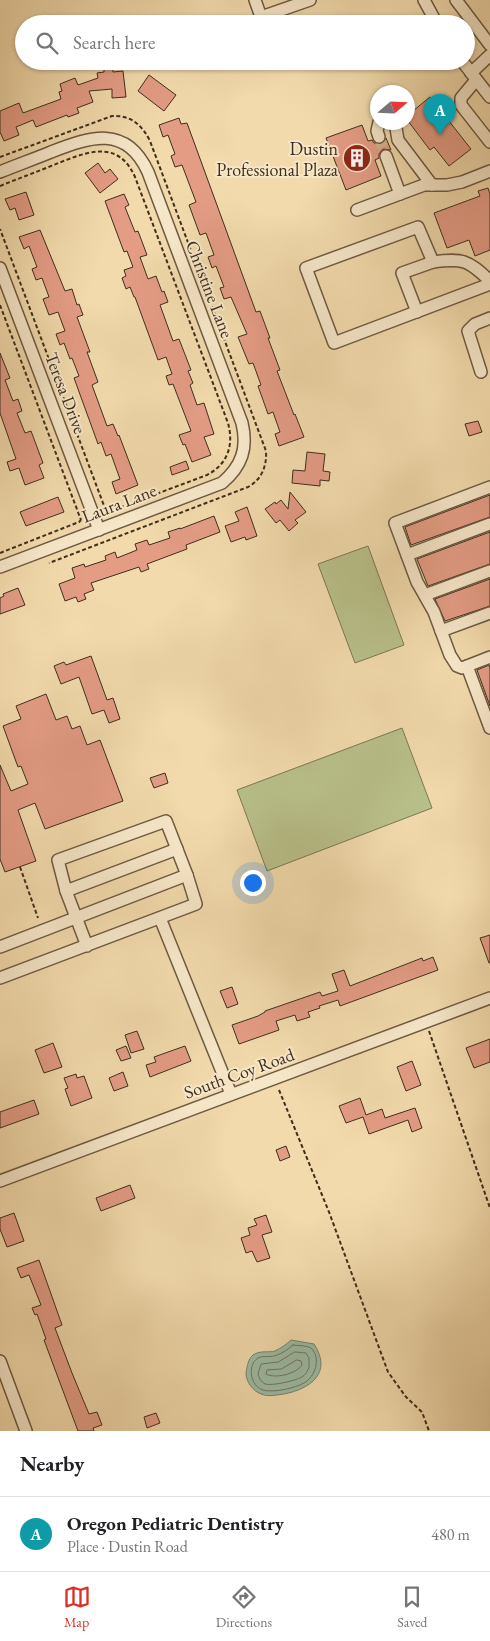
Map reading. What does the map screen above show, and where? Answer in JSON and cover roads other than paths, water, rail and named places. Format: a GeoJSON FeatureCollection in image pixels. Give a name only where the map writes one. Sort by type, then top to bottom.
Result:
{"type":"FeatureCollection","features":[{"type":"Feature","properties":{"kind":"street"},"geometry":{"type":"LineString","coordinates":[[255,0],[260,15]]}},
{"type":"Feature","properties":{"kind":"street"},"geometry":{"type":"LineString","coordinates":[[265,15],[284,4],[310,0]]}},
{"type":"Feature","properties":{"kind":"street"},"geometry":{"type":"LineString","coordinates":[[424,0],[432,15]]}},
{"type":"Feature","properties":{"kind":"street"},"geometry":{"type":"LineString","coordinates":[[456,0],[467,15]]}},
{"type":"Feature","properties":{"kind":"street"},"geometry":{"type":"LineString","coordinates":[[475,25],[490,45]]}},
{"type":"Feature","properties":{"kind":"street"},"geometry":{"type":"LineString","coordinates":[[490,55],[474,76],[461,98],[461,105],[490,142]]}},
{"type":"Feature","properties":{"kind":"street"},"geometry":{"type":"LineString","coordinates":[[469,70],[490,97]]}},
{"type":"Feature","properties":{"kind":"street"},"geometry":{"type":"LineString","coordinates":[[377,130],[379,137]]}},
{"type":"Feature","properties":{"kind":"street"},"geometry":{"type":"LineString","coordinates":[[396,130],[398,140],[432,185]]}},
{"type":"Feature","properties":{"kind":"street","name":"Christine Lane"},"geometry":{"type":"LineString","coordinates":[[0,172],[86,140],[102,138],[121,143],[135,152],[148,172],[242,423],[245,443],[241,459]]}},
{"type":"Feature","properties":{"kind":"street"},"geometry":{"type":"LineString","coordinates":[[386,156],[400,194]]}},
{"type":"Feature","properties":{"kind":"street"},"geometry":{"type":"LineString","coordinates":[[357,210],[424,185],[447,185],[462,182],[490,171]]}},
{"type":"Feature","properties":{"kind":"street"},"geometry":{"type":"LineString","coordinates":[[417,312],[402,274],[433,262],[455,259],[473,264],[490,282],[417,312],[334,343],[306,268],[418,227],[433,262]]}},
{"type":"Feature","properties":{"kind":"street","name":"Teresa Drive"},"geometry":{"type":"LineString","coordinates":[[0,268],[98,530]]}},
{"type":"Feature","properties":{"kind":"street"},"geometry":{"type":"LineString","coordinates":[[482,372],[468,331],[475,324],[490,318]]}},
{"type":"Feature","properties":{"kind":"street","name":"Laura Lane"},"geometry":{"type":"LineString","coordinates":[[0,567],[222,483],[233,472],[241,459]]}},
{"type":"Feature","properties":{"kind":"street"},"geometry":{"type":"LineString","coordinates":[[490,487],[395,523],[417,582],[434,612],[454,662],[462,668],[490,658]]}},
{"type":"Feature","properties":{"kind":"street"},"geometry":{"type":"LineString","coordinates":[[407,555],[490,524]]}},
{"type":"Feature","properties":{"kind":"street"},"geometry":{"type":"LineString","coordinates":[[425,595],[490,571]]}},
{"type":"Feature","properties":{"kind":"street"},"geometry":{"type":"LineString","coordinates":[[441,631],[490,612]]}},
{"type":"Feature","properties":{"kind":"street"},"geometry":{"type":"LineString","coordinates":[[467,666],[490,728]]}},
{"type":"Feature","properties":{"kind":"street"},"geometry":{"type":"LineString","coordinates":[[0,978],[86,946],[196,904],[187,875],[166,822],[58,860],[66,891],[86,946]]}},
{"type":"Feature","properties":{"kind":"street"},"geometry":{"type":"LineString","coordinates":[[66,891],[177,849]]}},
{"type":"Feature","properties":{"kind":"street"},"geometry":{"type":"LineString","coordinates":[[0,947],[187,875]]}},
{"type":"Feature","properties":{"kind":"street"},"geometry":{"type":"LineString","coordinates":[[160,918],[231,1094]]}},
{"type":"Feature","properties":{"kind":"street","name":"South Coy Road"},"geometry":{"type":"LineString","coordinates":[[0,1181],[490,998]]}},
{"type":"Feature","properties":{"kind":"street"},"geometry":{"type":"LineString","coordinates":[[0,1360],[26,1431]]}},
{"type":"Feature","properties":{"kind":"water"},"geometry":{"type":"Polygon","coordinates":[[[291,1340],[314,1344],[321,1363],[320,1371],[316,1378],[310,1384],[294,1392],[269,1396],[258,1393],[250,1386],[246,1376],[250,1359],[258,1353],[275,1351],[291,1340]]]}},
{"type":"Feature","properties":{"kind":"tunnel"},"geometry":{"type":"LineString","coordinates":[[379,137],[386,156]]}},
{"type":"Feature","properties":{"kind":"place","name":"Oregon Pediatric Dentistry"},"geometry":{"type":"Point","coordinates":[440,135]}},
{"type":"Feature","properties":{"kind":"place","name":"Dustin Professional Plaza"},"geometry":{"type":"Point","coordinates":[357,158]}}]}
